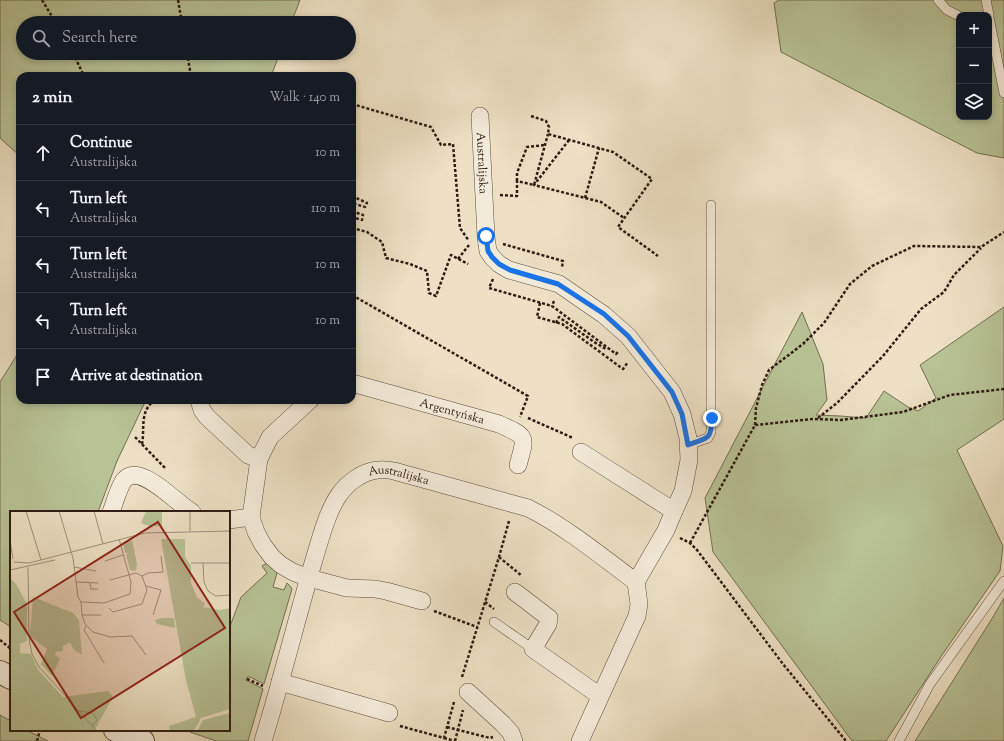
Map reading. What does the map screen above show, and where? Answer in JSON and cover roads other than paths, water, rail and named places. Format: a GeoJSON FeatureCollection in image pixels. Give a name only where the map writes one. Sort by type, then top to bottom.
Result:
{"type":"FeatureCollection","features":[{"type":"Feature","properties":{"kind":"street","name":"Australijska"},"geometry":{"type":"LineString","coordinates":[[480,116],[488,251],[499,264],[510,270],[558,284],[604,314],[628,336],[672,392],[682,414],[688,445]]}},
{"type":"Feature","properties":{"kind":"street","name":"Argentyńska"},"geometry":{"type":"LineString","coordinates":[[356,384],[499,424],[513,430],[521,436],[524,443],[518,465]]}},
{"type":"Feature","properties":{"kind":"street"},"geometry":{"type":"LineString","coordinates":[[200,404],[207,418],[248,455],[259,459]]}},
{"type":"Feature","properties":{"kind":"street"},"geometry":{"type":"LineString","coordinates":[[306,404],[270,437],[259,459],[251,517],[256,532],[263,545],[272,557],[287,568],[309,578],[347,588],[386,591],[422,601]]}},
{"type":"Feature","properties":{"kind":"street"},"geometry":{"type":"LineString","coordinates":[[580,741],[637,616],[639,596],[636,582],[666,530],[683,490],[689,460],[688,445]]}},
{"type":"Feature","properties":{"kind":"street"},"geometry":{"type":"LineString","coordinates":[[581,452],[674,511]]}},
{"type":"Feature","properties":{"kind":"street","name":"Australijska"},"geometry":{"type":"LineString","coordinates":[[263,741],[274,685],[325,527],[338,495],[358,477],[368,472],[379,470],[394,471],[528,508],[544,516],[562,528],[636,582]]}},
{"type":"Feature","properties":{"kind":"street"},"geometry":{"type":"LineString","coordinates":[[111,511],[122,484],[126,479],[131,476],[140,476],[149,480],[191,511]]}},
{"type":"Feature","properties":{"kind":"street"},"geometry":{"type":"LineString","coordinates":[[230,520],[251,517]]}},
{"type":"Feature","properties":{"kind":"street"},"geometry":{"type":"LineString","coordinates":[[515,592],[549,618],[548,624],[533,649],[600,696]]}},
{"type":"Feature","properties":{"kind":"street"},"geometry":{"type":"LineString","coordinates":[[0,672],[10,677]]}},
{"type":"Feature","properties":{"kind":"street"},"geometry":{"type":"LineString","coordinates":[[274,685],[394,719]]}},
{"type":"Feature","properties":{"kind":"street"},"geometry":{"type":"LineString","coordinates":[[461,690],[511,735]]}},
{"type":"Feature","properties":{"kind":"street"},"geometry":{"type":"LineString","coordinates":[[117,731],[142,741]]}},
{"type":"Feature","properties":{"kind":"lane"},"geometry":{"type":"LineString","coordinates":[[938,0],[947,10],[956,14]]}},
{"type":"Feature","properties":{"kind":"lane"},"geometry":{"type":"LineString","coordinates":[[986,0],[988,12]]}},
{"type":"Feature","properties":{"kind":"lane"},"geometry":{"type":"LineString","coordinates":[[992,43],[1004,93]]}},
{"type":"Feature","properties":{"kind":"lane"},"geometry":{"type":"LineString","coordinates":[[688,445],[708,438],[711,432],[711,205]]}},
{"type":"Feature","properties":{"kind":"lane"},"geometry":{"type":"LineString","coordinates":[[899,741],[930,684],[1004,581]]}},
{"type":"Feature","properties":{"kind":"lane"},"geometry":{"type":"LineString","coordinates":[[494,622],[533,649]]}}]}
